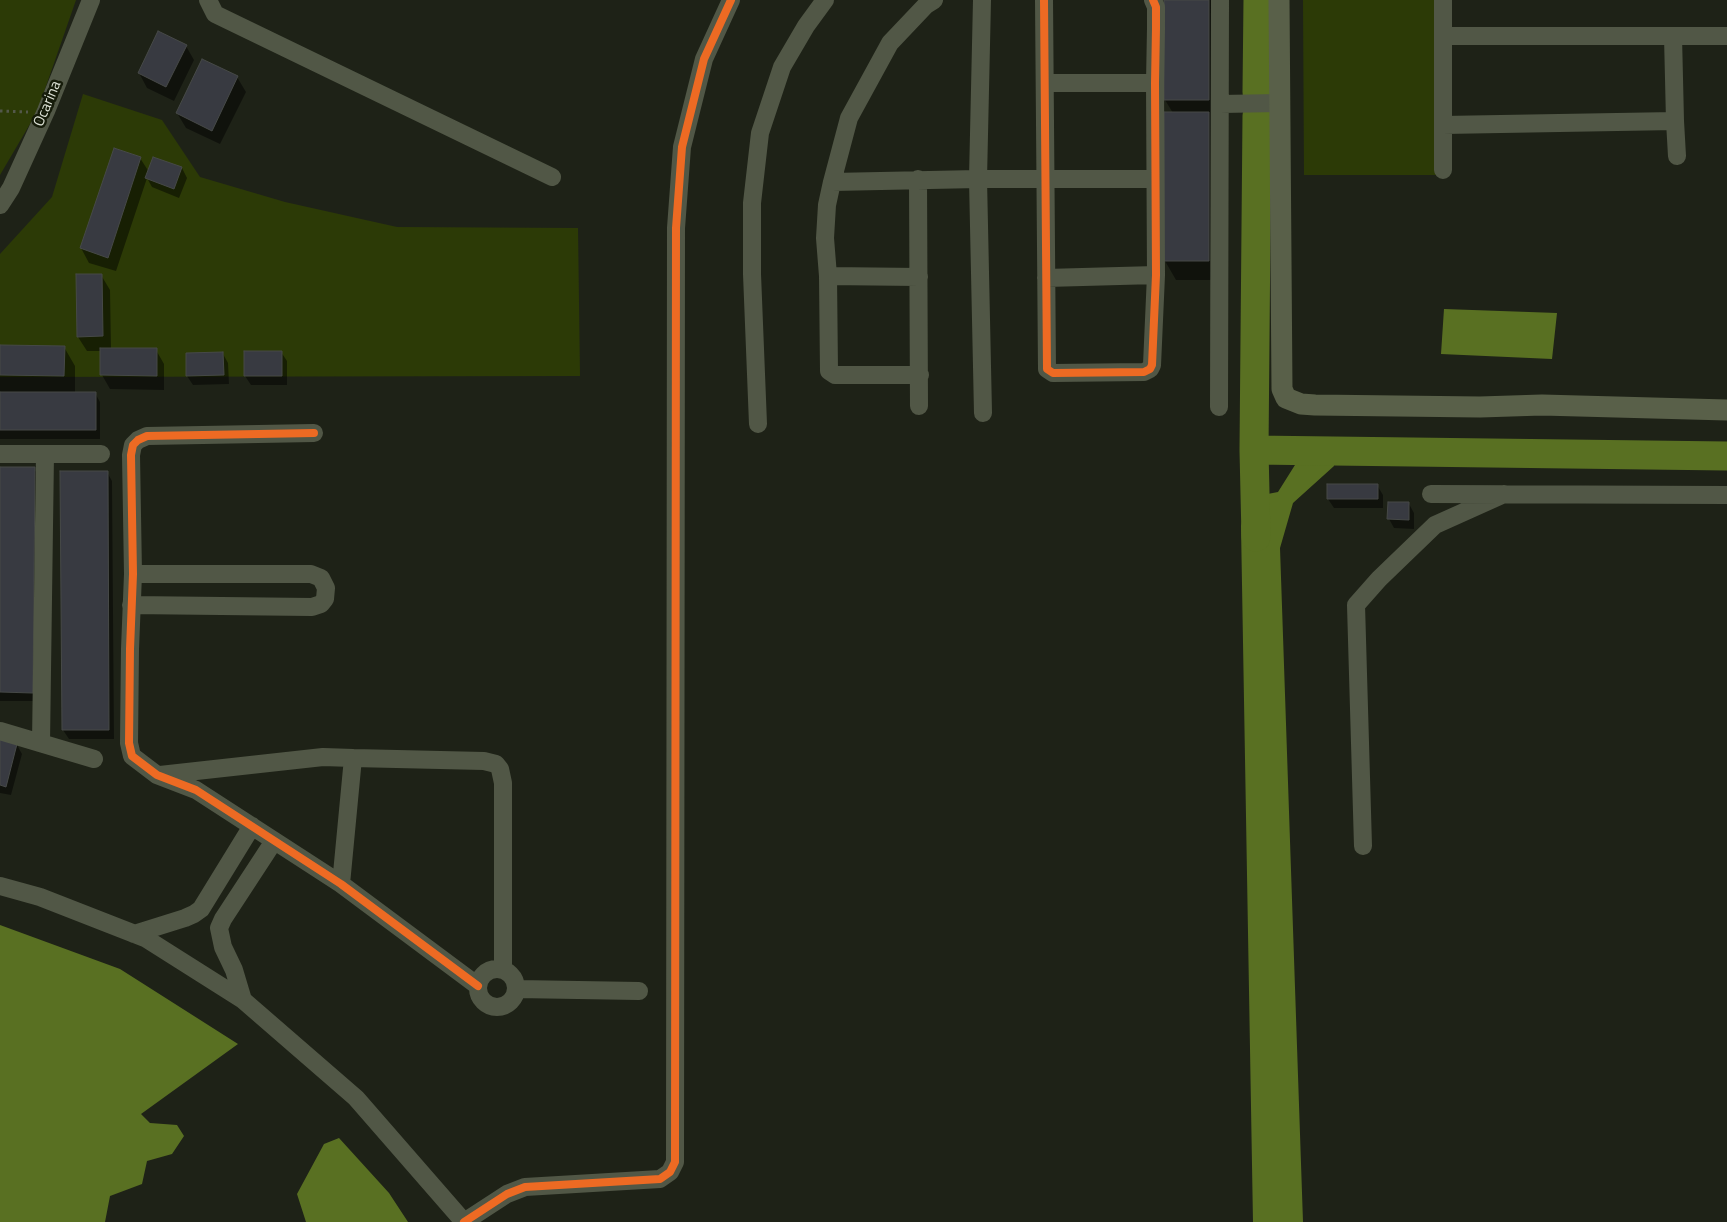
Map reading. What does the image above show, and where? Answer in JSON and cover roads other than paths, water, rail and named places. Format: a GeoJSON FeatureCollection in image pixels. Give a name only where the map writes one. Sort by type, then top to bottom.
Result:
{"type":"FeatureCollection","features":[{"type":"Feature","properties":{"kind":"main road"},"geometry":{"type":"LineString","coordinates":[[1279,0],[1282,389],[1286,398],[1301,404],[1315,405],[1542,405],[1727,410]]}},
{"type":"Feature","properties":{"kind":"street","name":"Ocarina"},"geometry":{"type":"LineString","coordinates":[[0,205],[11,188],[46,112],[91,0]]}},
{"type":"Feature","properties":{"kind":"street"},"geometry":{"type":"LineString","coordinates":[[208,0],[215,14],[552,177]]}},
{"type":"Feature","properties":{"kind":"street"},"geometry":{"type":"LineString","coordinates":[[0,886],[40,897],[145,938],[243,1000],[356,1098],[464,1222],[507,1194],[525,1186],[660,1179],[670,1172],[675,1162],[676,228],[684,138],[704,59],[732,0]]}},
{"type":"Feature","properties":{"kind":"street"},"geometry":{"type":"LineString","coordinates":[[758,424],[752,274],[752,203],[760,133],[782,67],[806,26],[825,0]]}},
{"type":"Feature","properties":{"kind":"street"},"geometry":{"type":"LineString","coordinates":[[920,375],[831,373],[828,368],[828,276],[825,238],[827,205],[849,118],[890,43],[926,5],[934,0]]}},
{"type":"Feature","properties":{"kind":"street"},"geometry":{"type":"LineString","coordinates":[[982,0],[978,179],[983,414]]}},
{"type":"Feature","properties":{"kind":"street"},"geometry":{"type":"LineString","coordinates":[[1044,0],[1047,369],[1053,373],[1144,372],[1150,369],[1152,365],[1156,275],[1156,7],[1153,0]]}},
{"type":"Feature","properties":{"kind":"street"},"geometry":{"type":"LineString","coordinates":[[1219,407],[1220,0]]}},
{"type":"Feature","properties":{"kind":"street"},"geometry":{"type":"LineString","coordinates":[[1443,0],[1443,170]]}},
{"type":"Feature","properties":{"kind":"street"},"geometry":{"type":"LineString","coordinates":[[1443,36],[1727,36]]}},
{"type":"Feature","properties":{"kind":"street"},"geometry":{"type":"LineString","coordinates":[[1673,36],[1677,156]]}},
{"type":"Feature","properties":{"kind":"street"},"geometry":{"type":"LineString","coordinates":[[1045,83],[1155,83]]}},
{"type":"Feature","properties":{"kind":"street"},"geometry":{"type":"LineString","coordinates":[[1220,104],[1280,103]]}},
{"type":"Feature","properties":{"kind":"street"},"geometry":{"type":"LineString","coordinates":[[1443,125],[1675,121]]}},
{"type":"Feature","properties":{"kind":"street"},"geometry":{"type":"LineString","coordinates":[[832,182],[918,179],[1155,179]]}},
{"type":"Feature","properties":{"kind":"street"},"geometry":{"type":"LineString","coordinates":[[918,179],[919,406]]}},
{"type":"Feature","properties":{"kind":"street"},"geometry":{"type":"LineString","coordinates":[[1046,278],[1156,275]]}},
{"type":"Feature","properties":{"kind":"street"},"geometry":{"type":"LineString","coordinates":[[828,276],[919,277]]}},
{"type":"Feature","properties":{"kind":"street"},"geometry":{"type":"LineString","coordinates":[[314,433],[147,436],[138,440],[133,445],[133,574],[129,743],[132,756],[157,775],[196,790],[341,884],[478,986]]}},
{"type":"Feature","properties":{"kind":"street"},"geometry":{"type":"LineString","coordinates":[[0,454],[101,454]]}},
{"type":"Feature","properties":{"kind":"street"},"geometry":{"type":"LineString","coordinates":[[41,743],[45,454]]}},
{"type":"Feature","properties":{"kind":"street"},"geometry":{"type":"LineString","coordinates":[[1431,494],[1727,495]]}},
{"type":"Feature","properties":{"kind":"street"},"geometry":{"type":"LineString","coordinates":[[1363,846],[1356,605],[1436,525],[1504,494]]}},
{"type":"Feature","properties":{"kind":"street"},"geometry":{"type":"LineString","coordinates":[[132,605],[312,607],[321,604],[325,599],[326,588],[321,578],[311,574],[133,574]]}},
{"type":"Feature","properties":{"kind":"street"},"geometry":{"type":"LineString","coordinates":[[0,731],[94,759]]}},
{"type":"Feature","properties":{"kind":"street"},"geometry":{"type":"LineString","coordinates":[[157,775],[323,757],[484,760],[496,764],[500,769],[503,783],[503,969]]}},
{"type":"Feature","properties":{"kind":"street"},"geometry":{"type":"LineString","coordinates":[[341,884],[353,758]]}},
{"type":"Feature","properties":{"kind":"street"},"geometry":{"type":"LineString","coordinates":[[134,934],[185,918],[201,908],[252,826]]}},
{"type":"Feature","properties":{"kind":"street"},"geometry":{"type":"LineString","coordinates":[[243,1000],[234,970],[223,947],[220,928],[223,919],[274,840]]}},
{"type":"Feature","properties":{"kind":"street"},"geometry":{"type":"LineString","coordinates":[[503,969],[513,977],[517,989],[511,1002],[499,1007],[492,1006],[481,999],[478,986],[480,980],[489,970],[503,969]]}},
{"type":"Feature","properties":{"kind":"street"},"geometry":{"type":"LineString","coordinates":[[517,989],[639,991]]}},
{"type":"Feature","properties":{"kind":"waterway"},"geometry":{"type":"LineString","coordinates":[[1257,92],[1258,0]]}},
{"type":"Feature","properties":{"kind":"waterway"},"geometry":{"type":"LineString","coordinates":[[1256,537],[1254,450],[1257,116]]}},
{"type":"Feature","properties":{"kind":"waterway"},"geometry":{"type":"LineString","coordinates":[[1254,450],[1727,456]]}}]}
